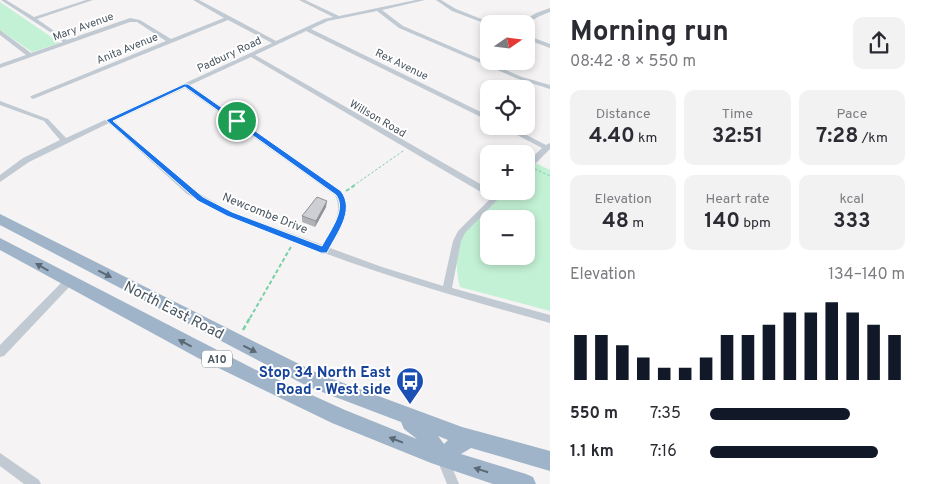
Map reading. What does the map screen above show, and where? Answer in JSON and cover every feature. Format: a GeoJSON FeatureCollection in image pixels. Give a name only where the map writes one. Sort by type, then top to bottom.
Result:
{"type":"FeatureCollection","features":[{"type":"Feature","properties":{"kind":"highway","name":"North East Road"},"geometry":{"type":"LineString","coordinates":[[0,219],[315,381],[396,413],[470,439],[550,461]]}},
{"type":"Feature","properties":{"kind":"highway","name":"North East Road"},"geometry":{"type":"LineString","coordinates":[[0,243],[68,282],[298,400],[442,457],[526,484]]}},
{"type":"Feature","properties":{"kind":"highway"},"geometry":{"type":"LineString","coordinates":[[396,413],[423,432],[442,457],[453,448],[470,439]]}},
{"type":"Feature","properties":{"kind":"street"},"geometry":{"type":"LineString","coordinates":[[3,0],[66,42]]}},
{"type":"Feature","properties":{"kind":"street"},"geometry":{"type":"LineString","coordinates":[[33,19],[91,0]]}},
{"type":"Feature","properties":{"kind":"street"},"geometry":{"type":"LineString","coordinates":[[195,0],[276,43]]}},
{"type":"Feature","properties":{"kind":"street"},"geometry":{"type":"LineString","coordinates":[[301,0],[337,17]]}},
{"type":"Feature","properties":{"kind":"street","name":"Padbury Road"},"geometry":{"type":"LineString","coordinates":[[0,179],[26,160],[306,29],[337,17],[423,0]]}},
{"type":"Feature","properties":{"kind":"street"},"geometry":{"type":"LineString","coordinates":[[438,0],[454,10],[480,20]]}},
{"type":"Feature","properties":{"kind":"street"},"geometry":{"type":"LineString","coordinates":[[378,9],[401,27],[520,78],[550,87]]}},
{"type":"Feature","properties":{"kind":"street"},"geometry":{"type":"LineString","coordinates":[[535,16],[550,10]]}},
{"type":"Feature","properties":{"kind":"street","name":"Anita Avenue"},"geometry":{"type":"LineString","coordinates":[[34,97],[228,18]]}},
{"type":"Feature","properties":{"kind":"street","name":"Mary Avenue"},"geometry":{"type":"LineString","coordinates":[[0,66],[130,20],[138,20],[170,41]]}},
{"type":"Feature","properties":{"kind":"street","name":"Rex Avenue"},"geometry":{"type":"LineString","coordinates":[[306,29],[480,115]]}},
{"type":"Feature","properties":{"kind":"street"},"geometry":{"type":"LineString","coordinates":[[0,32],[30,55]]}},
{"type":"Feature","properties":{"kind":"street"},"geometry":{"type":"LineString","coordinates":[[535,40],[550,46]]}},
{"type":"Feature","properties":{"kind":"street","name":"Willson Road"},"geometry":{"type":"LineString","coordinates":[[251,55],[480,183]]}},
{"type":"Feature","properties":{"kind":"street"},"geometry":{"type":"LineString","coordinates":[[186,85],[338,193],[344,204],[343,212],[324,250]]}},
{"type":"Feature","properties":{"kind":"street"},"geometry":{"type":"LineString","coordinates":[[0,103],[46,120],[65,141]]}},
{"type":"Feature","properties":{"kind":"street","name":"Newcombe Drive"},"geometry":{"type":"LineString","coordinates":[[109,120],[200,199],[230,214],[324,250],[447,291],[550,319]]}},
{"type":"Feature","properties":{"kind":"street"},"geometry":{"type":"LineString","coordinates":[[522,135],[548,147],[535,160]]}},
{"type":"Feature","properties":{"kind":"street"},"geometry":{"type":"LineString","coordinates":[[447,291],[457,240],[462,231],[493,200]]}},
{"type":"Feature","properties":{"kind":"street"},"geometry":{"type":"LineString","coordinates":[[0,352],[68,282]]}},
{"type":"Feature","properties":{"kind":"street"},"geometry":{"type":"LineString","coordinates":[[442,457],[453,484]]}},
{"type":"Feature","properties":{"kind":"street"},"geometry":{"type":"LineString","coordinates":[[0,459],[35,484]]}},
{"type":"Feature","properties":{"kind":"path"},"geometry":{"type":"LineString","coordinates":[[346,191],[406,149]]}},
{"type":"Feature","properties":{"kind":"path"},"geometry":{"type":"LineString","coordinates":[[535,170],[550,176]]}},
{"type":"Feature","properties":{"kind":"path"},"geometry":{"type":"LineString","coordinates":[[242,332],[292,244]]}},
{"type":"Feature","properties":{"kind":"green space"},"geometry":{"type":"Polygon","coordinates":[[[0,2],[60,43],[32,52],[0,30],[0,2]]]}},
{"type":"Feature","properties":{"kind":"green space"},"geometry":{"type":"Polygon","coordinates":[[[535,163],[550,170],[550,311],[460,287],[457,266],[458,242],[463,230],[480,212],[480,265],[535,265],[535,210],[482,210],[493,200],[535,200],[535,163]]]}},
{"type":"Feature","properties":{"kind":"building"},"geometry":{"type":"Polygon","coordinates":[[[317,197],[327,201],[316,221],[302,216],[317,197]]]}},
{"type":"Feature","properties":{"kind":"place","name":"Stop 34 North East Road - West side"},"geometry":{"type":"Point","coordinates":[410,405]}},
{"type":"Feature","properties":{"kind":"route"},"geometry":{"type":"LineString","coordinates":[[186,85],[237,121],[338,193],[342,198],[344,204],[343,212],[324,250],[230,214],[200,199],[109,120],[186,85]]}}]}
